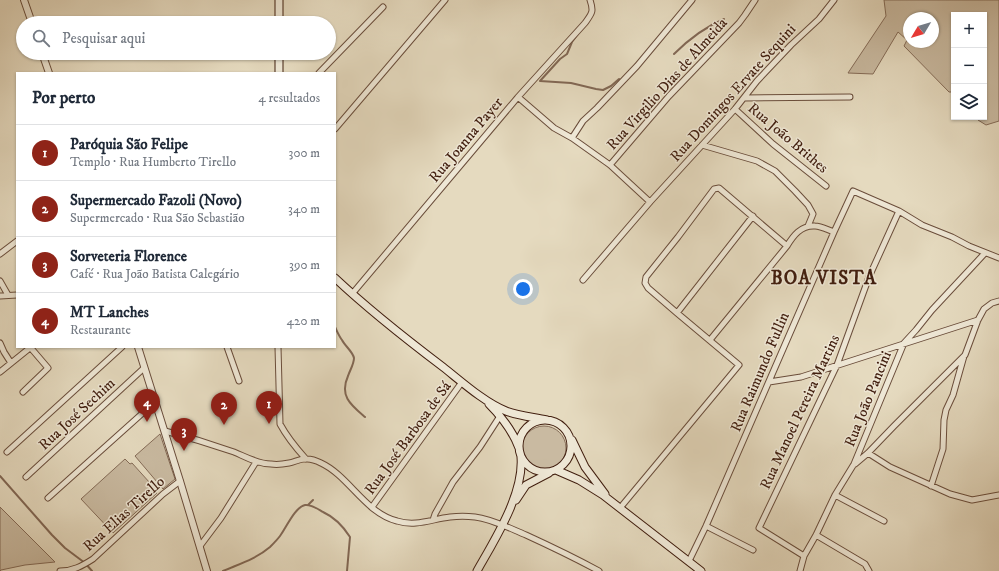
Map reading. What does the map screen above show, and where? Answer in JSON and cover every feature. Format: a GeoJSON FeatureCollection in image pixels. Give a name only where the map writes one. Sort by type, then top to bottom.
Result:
{"type":"FeatureCollection","features":[{"type":"Feature","properties":{"kind":"main road"},"geometry":{"type":"LineString","coordinates":[[279,0],[279,16]]}},
{"type":"Feature","properties":{"kind":"main road"},"geometry":{"type":"LineString","coordinates":[[279,60],[279,72]]}},
{"type":"Feature","properties":{"kind":"main road"},"geometry":{"type":"LineString","coordinates":[[336,279],[383,320],[480,396],[500,416],[514,437],[525,463],[533,469],[542,472],[554,471],[579,480],[618,506],[701,571]]}},
{"type":"Feature","properties":{"kind":"main road"},"geometry":{"type":"LineString","coordinates":[[480,396],[505,410],[524,416],[547,420],[561,426],[573,440],[581,460],[589,473],[605,494],[618,506]]}},
{"type":"Feature","properties":{"kind":"main road"},"geometry":{"type":"LineString","coordinates":[[477,571],[510,508],[521,470],[520,439],[525,430],[532,423],[547,420]]}},
{"type":"Feature","properties":{"kind":"main road"},"geometry":{"type":"LineString","coordinates":[[510,508],[526,485],[554,471],[564,464],[569,457],[570,452],[571,443],[568,434]]}},
{"type":"Feature","properties":{"kind":"street"},"geometry":{"type":"LineString","coordinates":[[24,0],[30,16]]}},
{"type":"Feature","properties":{"kind":"street"},"geometry":{"type":"LineString","coordinates":[[336,128],[445,0]]}},
{"type":"Feature","properties":{"kind":"street","name":"Rua Joanna Payer"},"geometry":{"type":"LineString","coordinates":[[352,294],[518,97],[585,23],[591,14],[592,8],[590,0]]}},
{"type":"Feature","properties":{"kind":"street"},"geometry":{"type":"LineString","coordinates":[[572,138],[583,121],[598,108],[637,66],[692,0]]}},
{"type":"Feature","properties":{"kind":"street","name":"Rua Virgilio Dias de Almeida"},"geometry":{"type":"LineString","coordinates":[[610,165],[669,96],[739,23],[754,0]]}},
{"type":"Feature","properties":{"kind":"street","name":"Rua Domingos Ervate Sequini"},"geometry":{"type":"LineString","coordinates":[[583,280],[650,202],[735,109],[757,81],[791,45],[819,19],[834,0]]}},
{"type":"Feature","properties":{"kind":"street"},"geometry":{"type":"LineString","coordinates":[[336,55],[383,7]]}},
{"type":"Feature","properties":{"kind":"street"},"geometry":{"type":"LineString","coordinates":[[44,60],[49,72]]}},
{"type":"Feature","properties":{"kind":"street"},"geometry":{"type":"LineString","coordinates":[[320,72],[332,60]]}},
{"type":"Feature","properties":{"kind":"street"},"geometry":{"type":"LineString","coordinates":[[518,97],[554,128],[572,138],[610,165],[650,202]]}},
{"type":"Feature","properties":{"kind":"street"},"geometry":{"type":"LineString","coordinates":[[744,98],[850,97]]}},
{"type":"Feature","properties":{"kind":"street","name":"Rua João Brithes"},"geometry":{"type":"LineString","coordinates":[[735,109],[773,144],[826,186]]}},
{"type":"Feature","properties":{"kind":"street"},"geometry":{"type":"LineString","coordinates":[[702,145],[757,161],[775,171],[811,209],[813,214],[808,226]]}},
{"type":"Feature","properties":{"kind":"street"},"geometry":{"type":"LineString","coordinates":[[618,506],[739,365],[648,288],[645,283],[646,277],[714,189],[719,188],[787,246]]}},
{"type":"Feature","properties":{"kind":"street","name":"Rua Raimundo Fullin"},"geometry":{"type":"LineString","coordinates":[[689,561],[706,526],[853,191],[899,211]]}},
{"type":"Feature","properties":{"kind":"street"},"geometry":{"type":"LineString","coordinates":[[899,211],[922,224],[999,258]]}},
{"type":"Feature","properties":{"kind":"street","name":"Rua Manoel Pereira Martins"},"geometry":{"type":"LineString","coordinates":[[804,556],[759,528],[837,365],[869,277],[899,211]]}},
{"type":"Feature","properties":{"kind":"street"},"geometry":{"type":"LineString","coordinates":[[676,313],[752,216]]}},
{"type":"Feature","properties":{"kind":"street"},"geometry":{"type":"LineString","coordinates":[[710,340],[800,229],[808,226],[815,226],[834,232]]}},
{"type":"Feature","properties":{"kind":"street"},"geometry":{"type":"LineString","coordinates":[[0,254],[16,242]]}},
{"type":"Feature","properties":{"kind":"street","name":"Rua João Pancini"},"geometry":{"type":"LineString","coordinates":[[800,571],[804,556],[835,495],[854,464],[904,343],[932,310],[985,253]]}},
{"type":"Feature","properties":{"kind":"street"},"geometry":{"type":"LineString","coordinates":[[0,281],[8,295]]}},
{"type":"Feature","properties":{"kind":"street"},"geometry":{"type":"LineString","coordinates":[[0,296],[16,295]]}},
{"type":"Feature","properties":{"kind":"street"},"geometry":{"type":"LineString","coordinates":[[931,486],[943,450],[944,420],[946,410],[953,395],[965,355],[978,320],[984,309],[992,303],[999,301]]}},
{"type":"Feature","properties":{"kind":"street"},"geometry":{"type":"LineString","coordinates":[[769,382],[801,377],[978,320]]}},
{"type":"Feature","properties":{"kind":"street"},"geometry":{"type":"LineString","coordinates":[[0,343],[11,363]]}},
{"type":"Feature","properties":{"kind":"street"},"geometry":{"type":"LineString","coordinates":[[0,372],[29,348]]}},
{"type":"Feature","properties":{"kind":"street"},"geometry":{"type":"LineString","coordinates":[[23,392],[48,368],[31,348]]}},
{"type":"Feature","properties":{"kind":"street"},"geometry":{"type":"LineString","coordinates":[[7,452],[121,348]]}},
{"type":"Feature","properties":{"kind":"street"},"geometry":{"type":"LineString","coordinates":[[138,348],[207,571]]}},
{"type":"Feature","properties":{"kind":"street"},"geometry":{"type":"LineString","coordinates":[[227,348],[239,381]]}},
{"type":"Feature","properties":{"kind":"street"},"geometry":{"type":"LineString","coordinates":[[278,348],[280,424],[290,441],[306,458],[322,463],[336,473],[372,507],[385,517],[398,522],[408,523],[423,523],[451,516],[485,519],[563,552],[599,571]]}},
{"type":"Feature","properties":{"kind":"street"},"geometry":{"type":"LineString","coordinates":[[854,464],[868,453],[965,355]]}},
{"type":"Feature","properties":{"kind":"street","name":"Rua José Sechim"},"geometry":{"type":"LineString","coordinates":[[26,477],[144,368]]}},
{"type":"Feature","properties":{"kind":"street","name":"Rua José Barbosa de Sá"},"geometry":{"type":"LineString","coordinates":[[372,507],[462,382]]}},
{"type":"Feature","properties":{"kind":"street"},"geometry":{"type":"LineString","coordinates":[[48,498],[145,411],[155,400]]}},
{"type":"Feature","properties":{"kind":"street"},"geometry":{"type":"LineString","coordinates":[[432,520],[453,482],[480,447],[500,416]]}},
{"type":"Feature","properties":{"kind":"street"},"geometry":{"type":"LineString","coordinates":[[165,431],[216,446],[256,462],[281,464],[306,458]]}},
{"type":"Feature","properties":{"kind":"street"},"geometry":{"type":"LineString","coordinates":[[868,453],[890,467],[950,494],[972,500],[999,496]]}},
{"type":"Feature","properties":{"kind":"street"},"geometry":{"type":"LineString","coordinates":[[200,546],[221,518],[256,462]]}},
{"type":"Feature","properties":{"kind":"street","name":"Rua Elias Tirello"},"geometry":{"type":"LineString","coordinates":[[60,571],[69,571],[82,566],[93,559],[163,494],[180,481]]}},
{"type":"Feature","properties":{"kind":"street"},"geometry":{"type":"LineString","coordinates":[[835,495],[884,521]]}},
{"type":"Feature","properties":{"kind":"street"},"geometry":{"type":"LineString","coordinates":[[706,526],[753,550]]}},
{"type":"Feature","properties":{"kind":"street"},"geometry":{"type":"LineString","coordinates":[[816,534],[865,564],[869,571]]}},
{"type":"Feature","properties":{"kind":"shaded area"},"geometry":{"type":"Polygon","coordinates":[[[884,0],[999,0],[999,121],[986,125],[978,120],[987,120],[987,12],[951,12],[951,92],[949,92],[906,48],[939,48],[939,12],[903,12],[903,36],[898,32],[873,74],[848,73],[886,16],[884,0]]]}},
{"type":"Feature","properties":{"kind":"shaded area"},"geometry":{"type":"Polygon","coordinates":[[[548,426],[560,432],[565,440],[565,456],[560,464],[552,469],[540,470],[528,464],[523,456],[522,444],[528,432],[536,427],[548,426]]]}},
{"type":"Feature","properties":{"kind":"shaded area"},"geometry":{"type":"Polygon","coordinates":[[[160,434],[175,479],[163,489],[135,456],[160,434]]]}},
{"type":"Feature","properties":{"kind":"shaded area"},"geometry":{"type":"Polygon","coordinates":[[[125,459],[130,464],[132,463],[157,493],[113,533],[81,499],[125,459]]]}},
{"type":"Feature","properties":{"kind":"shaded area"},"geometry":{"type":"Polygon","coordinates":[[[0,507],[55,562],[25,565],[0,571],[0,507]]]}},
{"type":"Feature","properties":{"kind":"waterway"},"geometry":{"type":"LineString","coordinates":[[674,54],[697,34],[724,19]]}},
{"type":"Feature","properties":{"kind":"waterway"},"geometry":{"type":"LineString","coordinates":[[540,81],[560,59],[567,54],[572,42],[578,34]]}},
{"type":"Feature","properties":{"kind":"waterway"},"geometry":{"type":"LineString","coordinates":[[540,81],[571,83],[603,90],[611,86],[619,79]]}},
{"type":"Feature","properties":{"kind":"waterway"},"geometry":{"type":"LineString","coordinates":[[336,329],[354,358],[346,383],[346,395],[351,404],[365,417]]}},
{"type":"Feature","properties":{"kind":"waterway"},"geometry":{"type":"LineString","coordinates":[[0,476],[52,535],[65,548],[85,563],[92,571]]}},
{"type":"Feature","properties":{"kind":"waterway"},"geometry":{"type":"LineString","coordinates":[[308,505],[313,500]]}},
{"type":"Feature","properties":{"kind":"waterway"},"geometry":{"type":"LineString","coordinates":[[223,571],[253,558],[270,547],[280,536],[291,518],[301,507],[305,505],[317,508],[335,519],[350,537],[347,571]]}},
{"type":"Feature","properties":{"kind":"place","name":"MT Lanches"},"geometry":{"type":"Point","coordinates":[147,422]}},
{"type":"Feature","properties":{"kind":"place","name":"Paróquia São Felipe"},"geometry":{"type":"Point","coordinates":[269,424]}},
{"type":"Feature","properties":{"kind":"place","name":"Supermercado Fazoli (Novo)"},"geometry":{"type":"Point","coordinates":[224,425]}},
{"type":"Feature","properties":{"kind":"place","name":"Sorveteria Florence"},"geometry":{"type":"Point","coordinates":[184,451]}},
{"type":"Feature","properties":{"kind":"district","name":"BOA VISTA"},"geometry":{"type":"Point","coordinates":[824,278]}}]}
